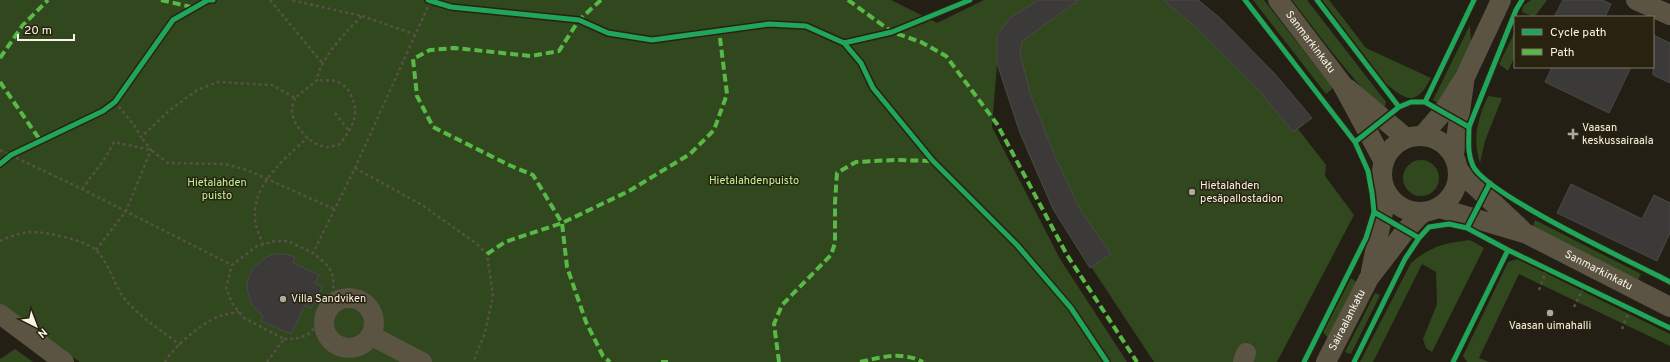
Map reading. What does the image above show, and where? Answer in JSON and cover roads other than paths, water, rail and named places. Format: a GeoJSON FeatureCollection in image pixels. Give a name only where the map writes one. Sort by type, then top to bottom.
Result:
{"type":"FeatureCollection","features":[{"type":"Feature","properties":{"kind":"street","name":"Sanmarkinkatu"},"geometry":{"type":"LineString","coordinates":[[1278,0],[1342,84],[1384,162]]}},
{"type":"Feature","properties":{"kind":"street"},"geometry":{"type":"LineString","coordinates":[[1465,77],[1456,163],[1457,186],[1450,198],[1431,210],[1409,211],[1396,204],[1387,193],[1383,184],[1382,173],[1388,152],[1396,144],[1414,137],[1443,112],[1465,77],[1502,0]]}},
{"type":"Feature","properties":{"kind":"street"},"geometry":{"type":"LineString","coordinates":[[1636,0],[1670,15]]}},
{"type":"Feature","properties":{"kind":"street","name":"Sanmarkinkatu"},"geometry":{"type":"LineString","coordinates":[[1342,84],[1385,119],[1414,137]]}},
{"type":"Feature","properties":{"kind":"street"},"geometry":{"type":"LineString","coordinates":[[1414,137],[1435,138],[1446,145],[1456,163]]}},
{"type":"Feature","properties":{"kind":"street","name":"Sanmarkinkatu"},"geometry":{"type":"LineString","coordinates":[[1456,163],[1526,234]]}},
{"type":"Feature","properties":{"kind":"street","name":"Sairaalankatu"},"geometry":{"type":"LineString","coordinates":[[1369,278],[1387,193]]}},
{"type":"Feature","properties":{"kind":"street","name":"Sanmarkinkatu"},"geometry":{"type":"LineString","coordinates":[[1431,210],[1526,234],[1668,300]]}},
{"type":"Feature","properties":{"kind":"street","name":"Sairaalankatu"},"geometry":{"type":"LineString","coordinates":[[1326,362],[1369,278],[1406,230],[1431,210]]}},
{"type":"Feature","properties":{"kind":"street"},"geometry":{"type":"LineString","coordinates":[[347,298],[358,299],[368,305],[374,314],[375,326],[372,336],[362,346],[355,348],[348,349],[335,345],[326,335],[324,321],[328,308],[336,301],[347,298]]}},
{"type":"Feature","properties":{"kind":"street"},"geometry":{"type":"LineString","coordinates":[[0,314],[64,362]]}},
{"type":"Feature","properties":{"kind":"street"},"geometry":{"type":"LineString","coordinates":[[372,336],[422,362]]}},
{"type":"Feature","properties":{"kind":"place","name":"Vaasan keskussairaala"},"geometry":{"type":"Point","coordinates":[1573,134]}},
{"type":"Feature","properties":{"kind":"place","name":"Hietalahden pesäpallostadion"},"geometry":{"type":"Point","coordinates":[1192,192]}},
{"type":"Feature","properties":{"kind":"place","name":"Villa Sandviken"},"geometry":{"type":"Point","coordinates":[283,299]}},
{"type":"Feature","properties":{"kind":"place","name":"Vaasan uimahalli"},"geometry":{"type":"Point","coordinates":[1550,313]}},
{"type":"Feature","properties":{"kind":"park label","name":"Hietalahdenpuisto"},"geometry":{"type":"Point","coordinates":[754,181]}},
{"type":"Feature","properties":{"kind":"park label","name":"Hietalahden puisto"},"geometry":{"type":"Point","coordinates":[217,189]}}]}
